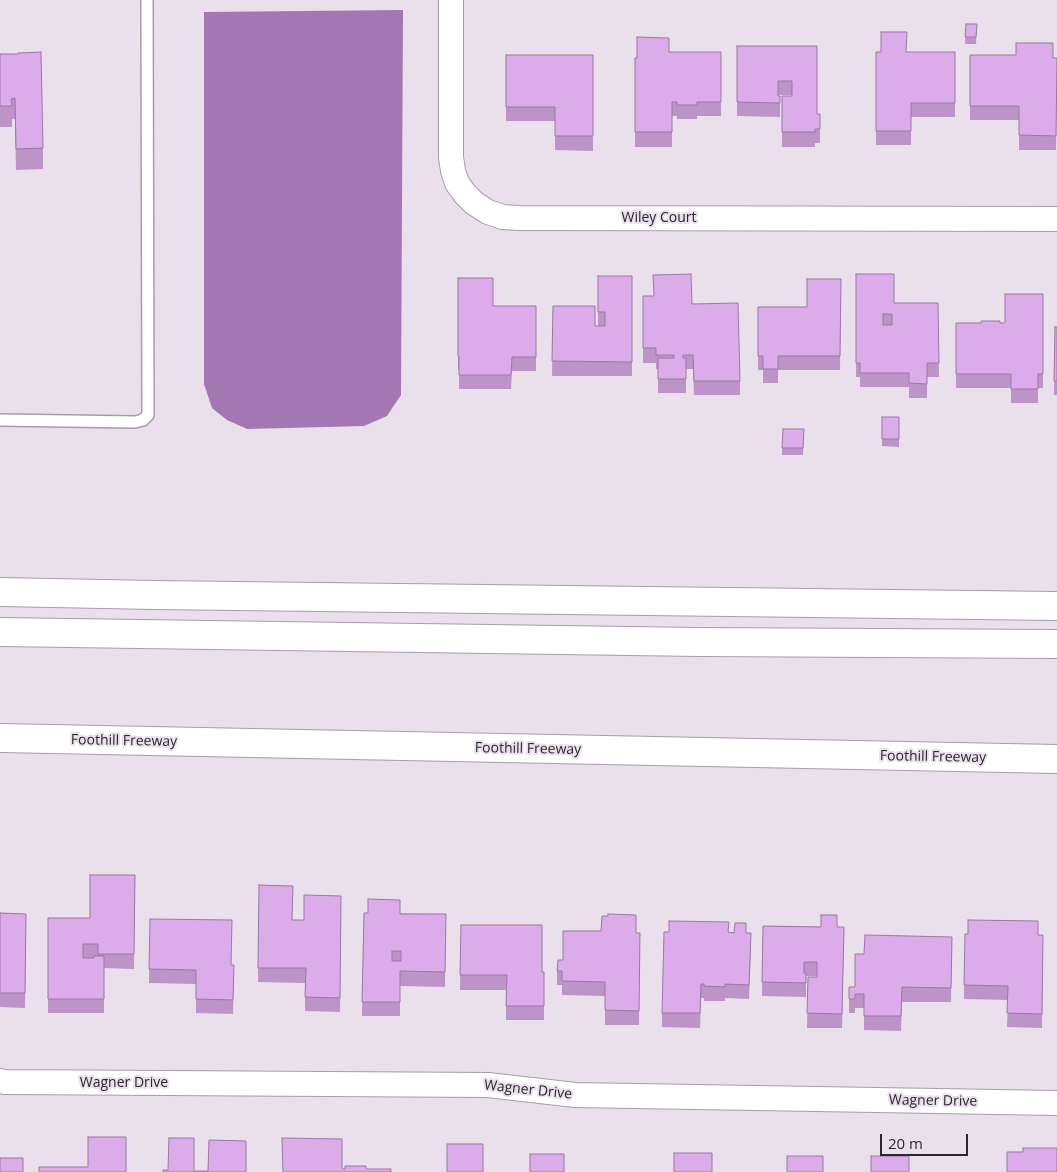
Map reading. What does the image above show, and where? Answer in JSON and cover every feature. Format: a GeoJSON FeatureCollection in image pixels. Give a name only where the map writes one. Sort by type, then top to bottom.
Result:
{"type":"FeatureCollection","features":[{"type":"Feature","properties":{"kind":"highway"},"geometry":{"type":"LineString","coordinates":[[0,592],[1057,606]]}},
{"type":"Feature","properties":{"kind":"highway"},"geometry":{"type":"LineString","coordinates":[[0,632],[709,642],[1057,644]]}},
{"type":"Feature","properties":{"kind":"highway","name":"Foothill Freeway"},"geometry":{"type":"LineString","coordinates":[[0,738],[1057,759]]}},
{"type":"Feature","properties":{"kind":"street","name":"Wiley Court"},"geometry":{"type":"LineString","coordinates":[[450,0],[450,158],[458,183],[465,194],[474,203],[488,212],[519,218],[1057,219]]}},
{"type":"Feature","properties":{"kind":"street","name":"Wagner Drive"},"geometry":{"type":"LineString","coordinates":[[0,1081],[488,1085],[575,1094],[1057,1103]]}},
{"type":"Feature","properties":{"kind":"lane"},"geometry":{"type":"LineString","coordinates":[[0,420],[135,422],[143,420],[148,415],[147,0]]}},
{"type":"Feature","properties":{"kind":"shaded area"},"geometry":{"type":"Polygon","coordinates":[[[403,10],[401,395],[387,416],[364,426],[247,429],[227,420],[212,408],[204,384],[204,12],[403,10]]]}},
{"type":"Feature","properties":{"kind":"building"},"geometry":{"type":"Polygon","coordinates":[[[966,24],[977,24],[976,37],[965,37],[966,24]]]}},
{"type":"Feature","properties":{"kind":"building"},"geometry":{"type":"Polygon","coordinates":[[[881,32],[907,32],[906,52],[955,52],[955,103],[911,103],[911,131],[876,131],[876,52],[881,52],[881,32]]]}},
{"type":"Feature","properties":{"kind":"building"},"geometry":{"type":"Polygon","coordinates":[[[637,37],[669,38],[669,52],[721,52],[721,102],[697,102],[697,105],[677,105],[677,102],[672,102],[672,132],[635,132],[635,58],[637,58],[637,37]]]}},
{"type":"Feature","properties":{"kind":"building"},"geometry":{"type":"Polygon","coordinates":[[[1016,43],[1053,43],[1053,58],[1057,58],[1056,136],[1019,135],[1019,106],[970,106],[970,55],[1016,55],[1016,43]]]}},
{"type":"Feature","properties":{"kind":"building"},"geometry":{"type":"Polygon","coordinates":[[[737,46],[817,46],[817,114],[820,114],[820,129],[815,129],[815,132],[782,132],[782,96],[792,96],[792,81],[778,81],[780,103],[737,102],[737,46]]]}},
{"type":"Feature","properties":{"kind":"building"},"geometry":{"type":"Polygon","coordinates":[[[41,52],[43,148],[16,149],[15,98],[11,99],[12,106],[0,106],[0,54],[41,52]]]}},
{"type":"Feature","properties":{"kind":"building"},"geometry":{"type":"Polygon","coordinates":[[[506,55],[593,55],[593,136],[555,136],[555,107],[506,107],[506,55]]]}},
{"type":"Feature","properties":{"kind":"building"},"geometry":{"type":"Polygon","coordinates":[[[691,274],[692,304],[738,303],[740,381],[694,381],[693,355],[683,355],[683,358],[686,358],[686,379],[658,379],[658,358],[674,358],[674,355],[656,355],[656,348],[643,348],[643,296],[654,296],[653,275],[691,274]]]}},
{"type":"Feature","properties":{"kind":"building"},"geometry":{"type":"Polygon","coordinates":[[[856,274],[894,274],[894,303],[938,303],[939,363],[927,363],[927,384],[909,383],[909,373],[860,373],[860,363],[856,363],[856,274]],[[883,314],[883,325],[892,325],[892,314],[883,314]]]}},
{"type":"Feature","properties":{"kind":"building"},"geometry":{"type":"Polygon","coordinates":[[[598,276],[632,276],[632,362],[552,361],[553,306],[595,306],[595,326],[605,326],[605,312],[598,312],[598,276]]]}},
{"type":"Feature","properties":{"kind":"building"},"geometry":{"type":"Polygon","coordinates":[[[458,278],[493,278],[493,306],[536,306],[536,357],[512,357],[511,375],[459,375],[458,278]]]}},
{"type":"Feature","properties":{"kind":"building"},"geometry":{"type":"Polygon","coordinates":[[[807,279],[841,279],[840,356],[778,356],[778,369],[763,369],[763,356],[758,356],[758,307],[807,307],[807,279]]]}},
{"type":"Feature","properties":{"kind":"building"},"geometry":{"type":"Polygon","coordinates":[[[1005,294],[1043,294],[1043,374],[1038,374],[1038,389],[1011,389],[1011,374],[956,374],[956,323],[1000,321],[1000,323],[1005,323],[1005,294]]]}},
{"type":"Feature","properties":{"kind":"building"},"geometry":{"type":"Polygon","coordinates":[[[1055,327],[1057,327],[1057,381],[1054,381],[1055,327]]]}},
{"type":"Feature","properties":{"kind":"building"},"geometry":{"type":"Polygon","coordinates":[[[882,417],[899,417],[899,439],[882,439],[882,417]]]}},
{"type":"Feature","properties":{"kind":"building"},"geometry":{"type":"Polygon","coordinates":[[[783,429],[804,429],[803,448],[782,448],[783,429]]]}},
{"type":"Feature","properties":{"kind":"building"},"geometry":{"type":"Polygon","coordinates":[[[90,875],[135,875],[134,954],[98,954],[98,944],[83,944],[83,958],[104,956],[104,999],[48,999],[48,918],[90,918],[90,875]]]}},
{"type":"Feature","properties":{"kind":"building"},"geometry":{"type":"Polygon","coordinates":[[[259,885],[293,886],[292,920],[304,920],[304,895],[341,896],[340,998],[305,997],[306,968],[258,968],[259,885]]]}},
{"type":"Feature","properties":{"kind":"building"},"geometry":{"type":"Polygon","coordinates":[[[368,899],[400,900],[400,914],[446,914],[445,972],[400,971],[400,1002],[362,1002],[364,913],[368,913],[368,899]],[[392,951],[392,961],[401,961],[401,951],[392,951]]]}},
{"type":"Feature","properties":{"kind":"building"},"geometry":{"type":"Polygon","coordinates":[[[0,913],[26,914],[25,993],[0,993],[0,913]]]}},
{"type":"Feature","properties":{"kind":"building"},"geometry":{"type":"Polygon","coordinates":[[[608,914],[636,915],[636,933],[640,933],[639,1011],[605,1010],[605,982],[562,981],[562,971],[557,971],[558,960],[563,960],[563,931],[601,931],[602,916],[608,916],[608,914]]]}},
{"type":"Feature","properties":{"kind":"building"},"geometry":{"type":"Polygon","coordinates":[[[821,915],[837,915],[837,927],[844,927],[842,1014],[807,1013],[808,977],[817,977],[817,962],[804,962],[806,983],[762,982],[763,926],[821,927],[821,915]]]}},
{"type":"Feature","properties":{"kind":"building"},"geometry":{"type":"Polygon","coordinates":[[[150,919],[232,920],[231,965],[234,965],[233,1000],[196,999],[196,970],[149,969],[150,919]]]}},
{"type":"Feature","properties":{"kind":"building"},"geometry":{"type":"Polygon","coordinates":[[[968,920],[1038,921],[1038,935],[1043,935],[1042,1014],[1007,1013],[1008,986],[964,985],[965,934],[968,934],[968,920]]]}},
{"type":"Feature","properties":{"kind":"building"},"geometry":{"type":"Polygon","coordinates":[[[669,921],[729,922],[728,932],[734,933],[735,923],[746,923],[746,933],[751,933],[749,985],[725,984],[725,987],[704,986],[704,984],[701,984],[700,1013],[662,1013],[664,932],[669,932],[669,921]]]}},
{"type":"Feature","properties":{"kind":"building"},"geometry":{"type":"Polygon","coordinates":[[[461,925],[542,925],[544,1006],[506,1006],[507,975],[460,975],[461,925]]]}},
{"type":"Feature","properties":{"kind":"building"},"geometry":{"type":"Polygon","coordinates":[[[865,935],[952,937],[951,988],[902,987],[901,1016],[864,1016],[864,994],[855,994],[855,999],[849,999],[849,987],[855,987],[855,954],[864,954],[865,935]]]}},
{"type":"Feature","properties":{"kind":"building"},"geometry":{"type":"Polygon","coordinates":[[[88,1137],[126,1137],[126,1172],[39,1172],[39,1167],[88,1167],[88,1137]]]}},
{"type":"Feature","properties":{"kind":"building"},"geometry":{"type":"Polygon","coordinates":[[[169,1138],[194,1138],[194,1171],[208,1171],[209,1140],[246,1141],[246,1172],[163,1172],[163,1170],[168,1170],[169,1138]]]}},
{"type":"Feature","properties":{"kind":"building"},"geometry":{"type":"Polygon","coordinates":[[[282,1138],[342,1139],[342,1169],[345,1169],[345,1166],[366,1166],[366,1169],[391,1169],[391,1172],[283,1172],[282,1138]]]}},
{"type":"Feature","properties":{"kind":"building"},"geometry":{"type":"Polygon","coordinates":[[[447,1144],[483,1144],[483,1172],[447,1172],[447,1144]]]}},
{"type":"Feature","properties":{"kind":"building"},"geometry":{"type":"Polygon","coordinates":[[[1023,1148],[1057,1148],[1057,1172],[1007,1172],[1007,1152],[1023,1152],[1023,1148]]]}},
{"type":"Feature","properties":{"kind":"building"},"geometry":{"type":"Polygon","coordinates":[[[674,1153],[712,1153],[712,1172],[674,1172],[674,1153]]]}},
{"type":"Feature","properties":{"kind":"building"},"geometry":{"type":"Polygon","coordinates":[[[530,1154],[564,1154],[564,1172],[530,1172],[530,1154]]]}},
{"type":"Feature","properties":{"kind":"building"},"geometry":{"type":"Polygon","coordinates":[[[787,1156],[823,1156],[823,1172],[787,1172],[787,1156]]]}},
{"type":"Feature","properties":{"kind":"building"},"geometry":{"type":"Polygon","coordinates":[[[871,1156],[909,1156],[909,1172],[871,1172],[871,1156]]]}},
{"type":"Feature","properties":{"kind":"building"},"geometry":{"type":"Polygon","coordinates":[[[0,1158],[23,1158],[23,1172],[0,1172],[0,1158]]]}}]}
